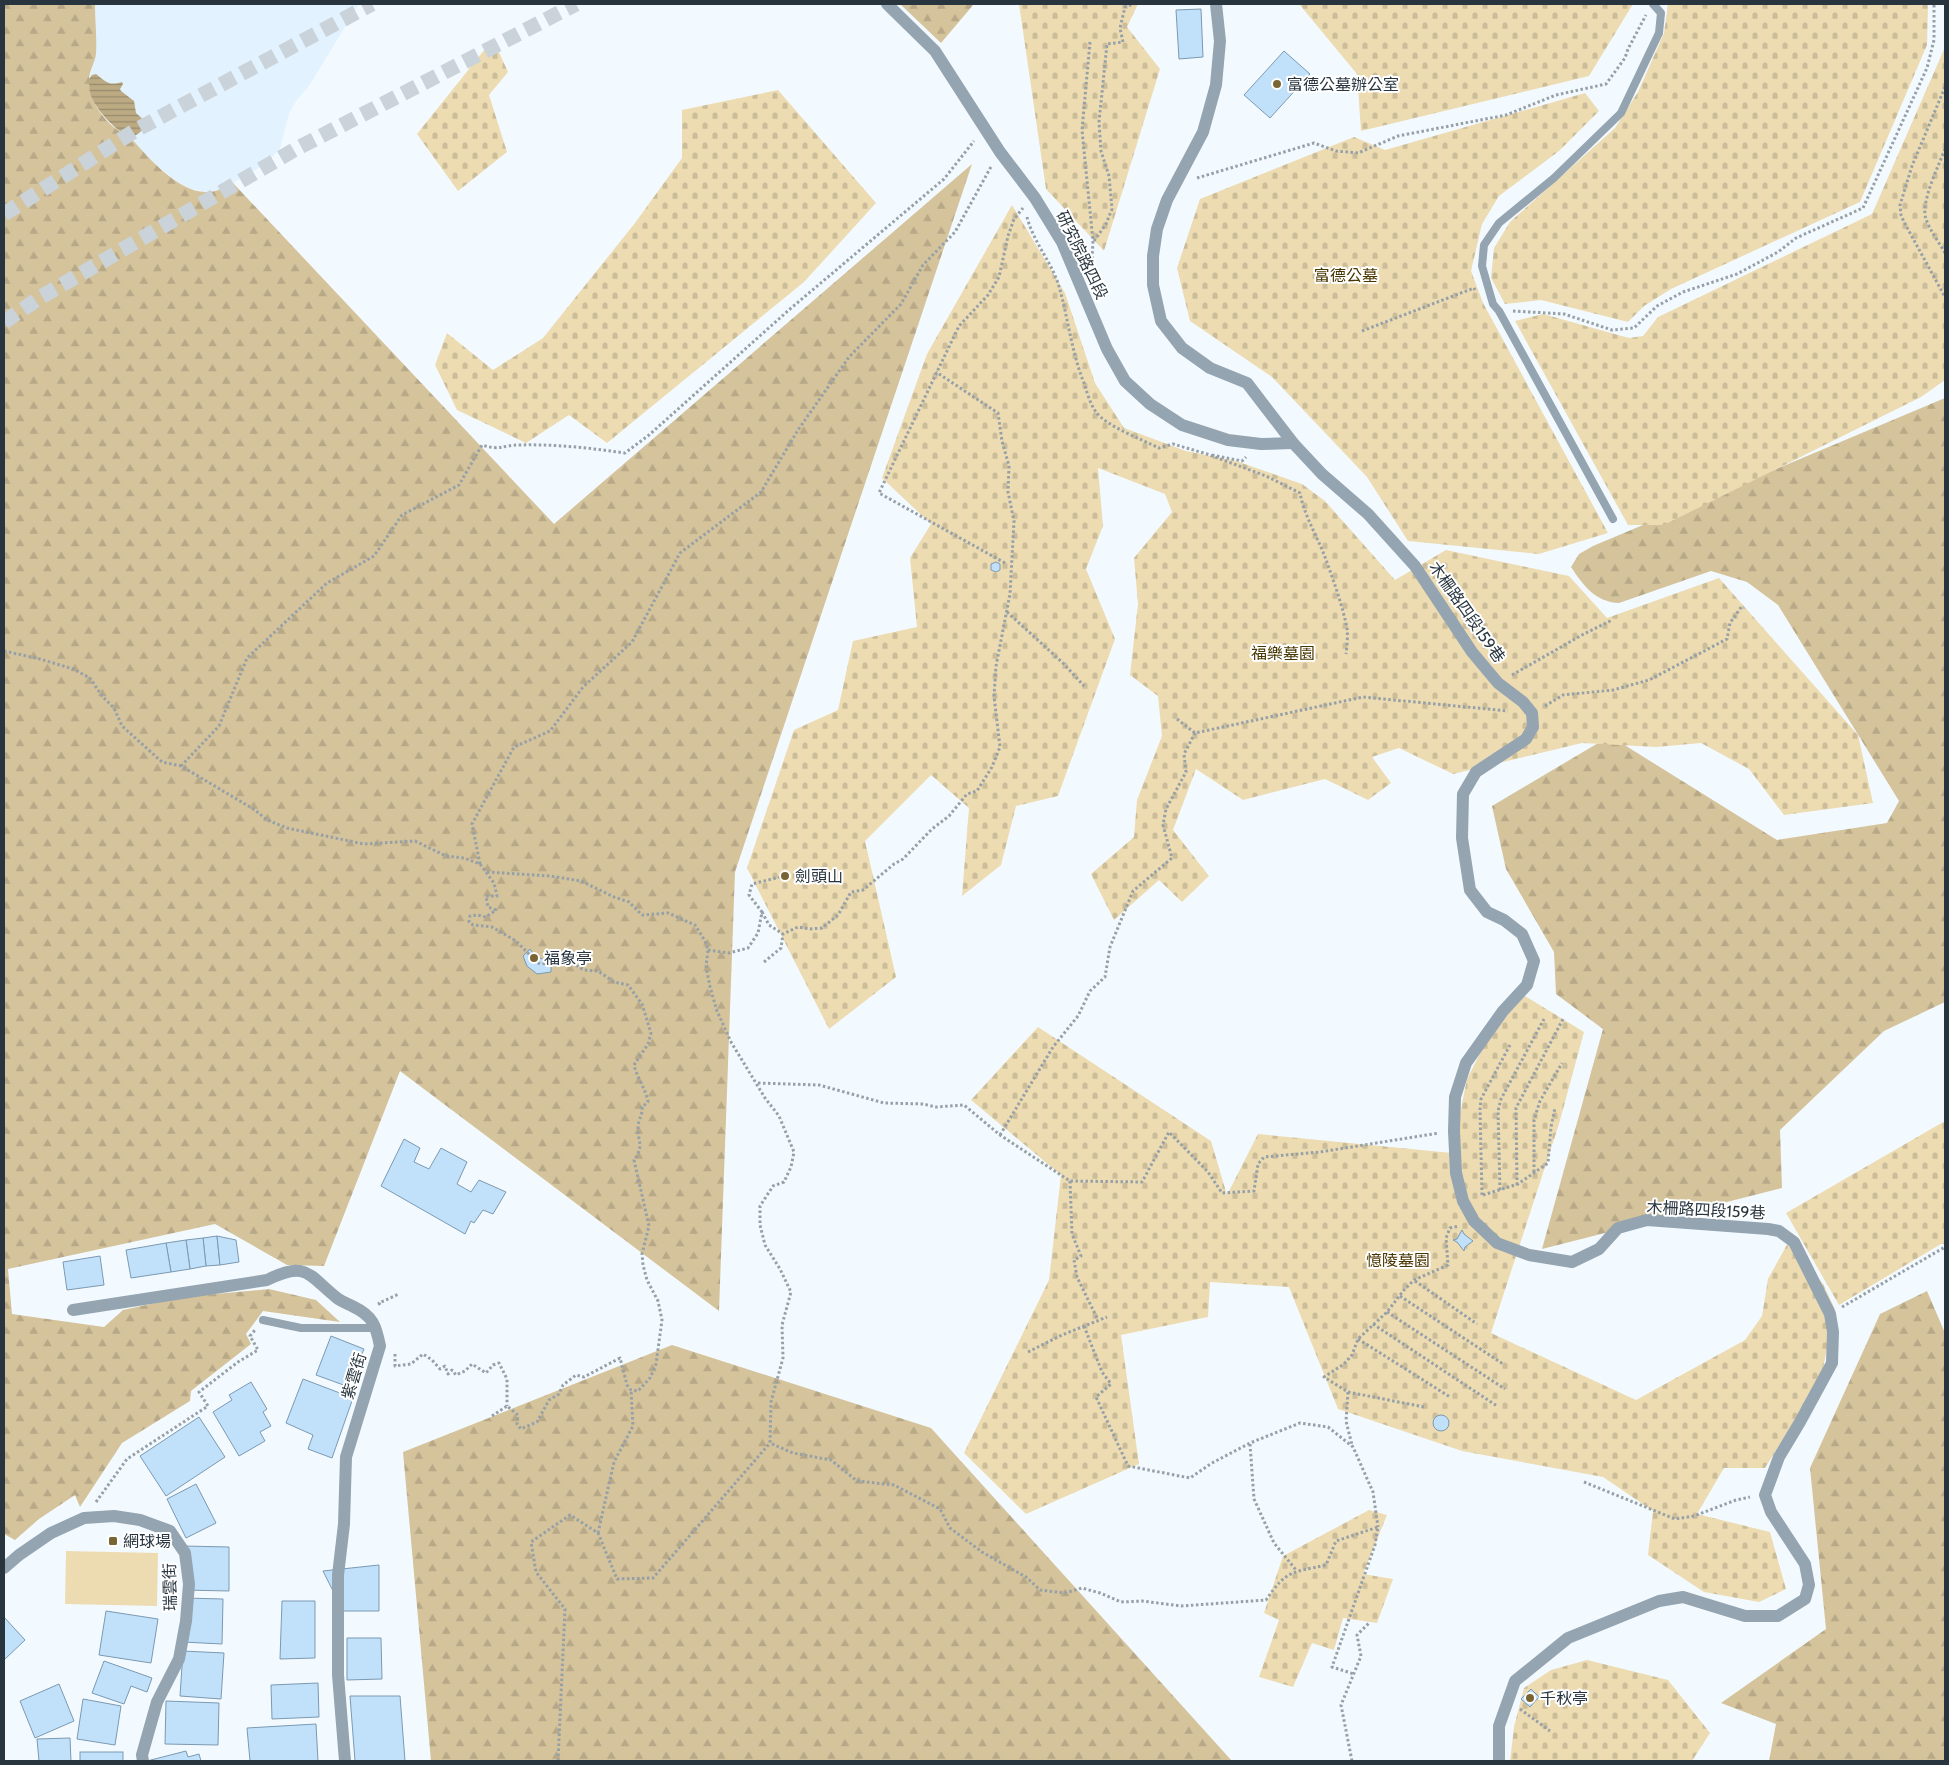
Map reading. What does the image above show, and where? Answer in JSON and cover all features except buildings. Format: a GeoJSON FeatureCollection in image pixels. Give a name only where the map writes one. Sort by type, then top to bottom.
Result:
{"type":"FeatureCollection","features":[{"type":"Feature","properties":{"kind":"street","name":"研究院路四段"},"geometry":{"type":"LineString","coordinates":[[887,4],[935,51],[1000,152],[1035,198],[1062,242],[1107,350],[1125,381],[1150,404],[1182,424],[1228,440],[1261,444],[1293,443]]}},
{"type":"Feature","properties":{"kind":"street","name":"木柵路四段159巷"},"geometry":{"type":"LineString","coordinates":[[1216,4],[1220,41],[1216,84],[1202,132],[1177,184],[1167,200],[1157,229],[1153,256],[1153,285],[1161,321],[1182,348],[1210,368],[1247,383],[1293,443],[1322,474],[1368,514],[1415,566],[1472,652],[1498,683],[1523,702],[1532,713],[1533,727],[1526,739],[1476,772],[1463,794],[1462,838],[1470,890],[1487,912],[1504,920],[1522,934],[1534,961],[1527,985],[1503,1011],[1466,1063],[1455,1097],[1456,1173],[1463,1201],[1474,1221],[1498,1243],[1529,1255],[1572,1262],[1599,1249],[1618,1228],[1647,1220],[1768,1228],[1779,1231],[1794,1242],[1830,1314],[1833,1332],[1832,1363],[1779,1457],[1765,1494]]}},
{"type":"Feature","properties":{"kind":"street"},"geometry":{"type":"LineString","coordinates":[[72,1310],[267,1280],[284,1271],[302,1271],[316,1278],[338,1299],[366,1313],[377,1328]]}},
{"type":"Feature","properties":{"kind":"street","name":"紫雲街"},"geometry":{"type":"LineString","coordinates":[[345,1761],[338,1675],[338,1576],[344,1524],[346,1457],[380,1346],[377,1328]]}},
{"type":"Feature","properties":{"kind":"street"},"geometry":{"type":"LineString","coordinates":[[1499,1761],[1499,1726],[1515,1681],[1568,1638],[1659,1602],[1684,1597],[1745,1616],[1778,1616],[1805,1599],[1809,1585],[1805,1564],[1771,1512],[1765,1494]]}},
{"type":"Feature","properties":{"kind":"street","name":"瑞雲街"},"geometry":{"type":"LineString","coordinates":[[4,1568],[51,1533],[84,1518],[114,1516],[140,1520],[170,1531],[185,1554],[189,1584],[186,1621],[179,1659],[157,1702],[142,1755],[143,1761]]}},
{"type":"Feature","properties":{"kind":"lane"},"geometry":{"type":"LineString","coordinates":[[1613,520],[1499,311],[1493,304],[1482,266],[1484,245],[1498,222],[1554,178],[1621,113],[1659,33],[1661,14],[1653,4]]}},
{"type":"Feature","properties":{"kind":"lane"},"geometry":{"type":"LineString","coordinates":[[262,1320],[301,1328],[377,1328]]}},
{"type":"Feature","properties":{"kind":"path"},"geometry":{"type":"LineString","coordinates":[[1093,241],[1106,224],[1112,209],[1109,176],[1101,151],[1099,122],[1107,44],[1123,42],[1120,28],[1124,5],[1134,4]]}},
{"type":"Feature","properties":{"kind":"path"},"geometry":{"type":"LineString","coordinates":[[1499,311],[1564,314],[1612,330],[1634,328],[1656,306],[1683,292],[1737,274],[1778,252],[1796,238],[1863,208],[1927,68],[1934,40],[1934,4]]}},
{"type":"Feature","properties":{"kind":"path"},"geometry":{"type":"LineString","coordinates":[[1177,184],[1314,143],[1336,151],[1358,153],[1398,136],[1506,115],[1556,96],[1606,84],[1626,58],[1628,49],[1648,11]]}},
{"type":"Feature","properties":{"kind":"path"},"geometry":{"type":"LineString","coordinates":[[1090,42],[1082,130],[1093,241],[1092,260],[1100,287]]}},
{"type":"Feature","properties":{"kind":"path"},"geometry":{"type":"LineString","coordinates":[[1945,87],[1912,166],[1900,205],[1904,222],[1945,297]]}},
{"type":"Feature","properties":{"kind":"path"},"geometry":{"type":"LineString","coordinates":[[181,766],[219,726],[247,658],[326,583],[374,556],[402,515],[459,485],[482,445],[496,450],[518,445],[582,447],[625,453],[649,435],[790,308],[944,180],[972,143],[987,132]]}},
{"type":"Feature","properties":{"kind":"path"},"geometry":{"type":"LineString","coordinates":[[1945,149],[1924,211],[1926,219],[1945,253]]}},
{"type":"Feature","properties":{"kind":"path"},"geometry":{"type":"LineString","coordinates":[[480,864],[472,824],[514,747],[550,731],[583,687],[632,642],[680,553],[761,492],[798,430],[849,357],[901,304],[923,265],[955,232],[1000,152]]}},
{"type":"Feature","properties":{"kind":"path"},"geometry":{"type":"LineString","coordinates":[[1005,563],[879,493],[958,326],[988,294],[999,277],[1008,236],[1014,219],[1024,206],[1035,198]]}},
{"type":"Feature","properties":{"kind":"path"},"geometry":{"type":"LineString","coordinates":[[1362,331],[1474,288],[1484,307],[1493,304]]}},
{"type":"Feature","properties":{"kind":"path"},"geometry":{"type":"LineString","coordinates":[[783,934],[798,927],[822,928],[838,915],[851,892],[863,890],[894,864],[903,859],[932,829],[949,816],[966,794],[977,791],[992,767],[1000,746],[994,696],[996,666],[1010,594],[1014,520],[1008,492],[1009,466],[1002,441],[998,412],[936,372]]}},
{"type":"Feature","properties":{"kind":"path"},"geometry":{"type":"LineString","coordinates":[[1554,700],[1563,695],[1613,690],[1649,680],[1667,671],[1727,639],[1730,623],[1742,606]]}},
{"type":"Feature","properties":{"kind":"path"},"geometry":{"type":"LineString","coordinates":[[1007,611],[1063,663],[1084,686]]}},
{"type":"Feature","properties":{"kind":"path"},"geometry":{"type":"LineString","coordinates":[[1498,683],[1612,620]]}},
{"type":"Feature","properties":{"kind":"path"},"geometry":{"type":"LineString","coordinates":[[4,651],[73,669],[90,678],[102,696],[114,708],[122,726],[162,762],[181,766],[255,810],[267,820],[287,828],[364,844],[415,841],[446,856],[464,858],[480,864],[494,883],[497,896],[486,896],[485,898],[488,906],[496,910],[486,917],[470,916],[469,922],[473,926],[492,927],[516,941],[528,952],[533,960],[540,964],[569,961],[584,970],[598,971],[614,982],[628,985],[642,1004],[651,1034],[648,1044],[634,1065],[638,1079],[647,1094],[648,1102],[642,1107],[643,1113],[639,1119],[640,1151],[634,1160],[649,1226],[642,1254],[643,1265],[647,1280],[658,1301],[662,1320],[656,1364],[650,1378],[638,1391],[631,1390]]}},
{"type":"Feature","properties":{"kind":"path"},"geometry":{"type":"LineString","coordinates":[[1177,720],[1195,733],[1363,697],[1532,713]]}},
{"type":"Feature","properties":{"kind":"path"},"geometry":{"type":"LineString","coordinates":[[1000,1136],[1053,1048],[1078,1016],[1090,991],[1105,977],[1110,947],[1133,891],[1172,858],[1163,825],[1166,809],[1186,772],[1184,754],[1195,733]]}},
{"type":"Feature","properties":{"kind":"path"},"geometry":{"type":"LineString","coordinates":[[486,872],[550,876],[581,881],[629,902],[642,915],[668,913],[695,926],[705,941],[708,950],[706,966],[710,987],[731,1042],[765,1098],[780,1116],[794,1152],[791,1167],[784,1182],[773,1186],[760,1206],[760,1225],[765,1245],[780,1269],[791,1292],[782,1325],[784,1358],[771,1402],[770,1443],[654,1578],[617,1579],[598,1533],[570,1515],[531,1542],[536,1572],[565,1609],[558,1761]]}},
{"type":"Feature","properties":{"kind":"path"},"geometry":{"type":"LineString","coordinates":[[783,934],[769,925],[748,894],[752,884],[784,876]]}},
{"type":"Feature","properties":{"kind":"path"},"geometry":{"type":"LineString","coordinates":[[708,950],[729,953],[748,948],[758,933],[762,912]]}},
{"type":"Feature","properties":{"kind":"path"},"geometry":{"type":"LineString","coordinates":[[764,962],[781,948],[783,934]]}},
{"type":"Feature","properties":{"kind":"path"},"geometry":{"type":"LineString","coordinates":[[1500,1190],[1498,1110],[1501,1099],[1544,1019]]}},
{"type":"Feature","properties":{"kind":"path"},"geometry":{"type":"LineString","coordinates":[[1518,1185],[1516,1108],[1563,1020]]}},
{"type":"Feature","properties":{"kind":"path"},"geometry":{"type":"LineString","coordinates":[[1482,1195],[1481,1099],[1510,1045]]}},
{"type":"Feature","properties":{"kind":"path"},"geometry":{"type":"LineString","coordinates":[[1534,1173],[1534,1120],[1540,1101],[1562,1063]]}},
{"type":"Feature","properties":{"kind":"path"},"geometry":{"type":"LineString","coordinates":[[757,1083],[819,1085],[884,1103],[923,1104],[936,1107],[964,1104],[1000,1136],[1070,1181],[1142,1182],[1169,1132],[1208,1172],[1222,1193],[1254,1191],[1258,1164],[1264,1157],[1320,1152],[1454,1131]]}},
{"type":"Feature","properties":{"kind":"path"},"geometry":{"type":"LineString","coordinates":[[1463,1201],[1518,1185],[1548,1163],[1551,1127],[1555,1108]]}},
{"type":"Feature","properties":{"kind":"path"},"geometry":{"type":"LineString","coordinates":[[1070,1181],[1072,1234],[1080,1256],[1074,1260],[1077,1277],[1098,1320]]}},
{"type":"Feature","properties":{"kind":"path"},"geometry":{"type":"LineString","coordinates":[[1424,1407],[1348,1392],[1324,1378],[1344,1364],[1352,1355],[1358,1339],[1387,1312],[1414,1280],[1448,1265],[1446,1238],[1450,1228],[1474,1221]]}},
{"type":"Feature","properties":{"kind":"path"},"geometry":{"type":"LineString","coordinates":[[1830,1314],[1945,1247]]}},
{"type":"Feature","properties":{"kind":"path"},"geometry":{"type":"LineString","coordinates":[[1414,1280],[1476,1324]]}},
{"type":"Feature","properties":{"kind":"path"},"geometry":{"type":"LineString","coordinates":[[1400,1296],[1503,1364]]}},
{"type":"Feature","properties":{"kind":"path"},"geometry":{"type":"LineString","coordinates":[[1387,1312],[1505,1389]]}},
{"type":"Feature","properties":{"kind":"path"},"geometry":{"type":"LineString","coordinates":[[1028,1352],[1062,1335],[1107,1317]]}},
{"type":"Feature","properties":{"kind":"path"},"geometry":{"type":"LineString","coordinates":[[84,1518],[127,1459],[208,1406],[199,1392],[238,1362],[258,1350],[250,1336],[262,1320]]}},
{"type":"Feature","properties":{"kind":"path"},"geometry":{"type":"LineString","coordinates":[[1372,1324],[1497,1406]]}},
{"type":"Feature","properties":{"kind":"path"},"geometry":{"type":"LineString","coordinates":[[1084,1326],[1102,1372],[1111,1384],[1096,1397],[1128,1466],[1190,1478],[1212,1463],[1250,1443],[1300,1423],[1328,1427],[1353,1447]]}},
{"type":"Feature","properties":{"kind":"path"},"geometry":{"type":"LineString","coordinates":[[1358,1339],[1450,1397]]}},
{"type":"Feature","properties":{"kind":"path"},"geometry":{"type":"LineString","coordinates":[[380,1346],[395,1348],[395,1366],[411,1364],[423,1354],[440,1369],[445,1366],[448,1374],[452,1370],[456,1375],[465,1371],[472,1364],[486,1373],[493,1365],[498,1363],[507,1379],[507,1406]]}},
{"type":"Feature","properties":{"kind":"path"},"geometry":{"type":"LineString","coordinates":[[507,1406],[518,1414],[517,1424],[521,1429],[537,1422],[549,1400],[559,1394],[563,1385],[576,1375],[584,1378],[620,1358],[631,1390],[633,1426],[614,1462],[598,1533]]}},
{"type":"Feature","properties":{"kind":"path"},"geometry":{"type":"LineString","coordinates":[[1348,1392],[1346,1422],[1353,1447],[1373,1492],[1378,1527],[1375,1545],[1332,1667],[1354,1674]]}},
{"type":"Feature","properties":{"kind":"path"},"geometry":{"type":"LineString","coordinates":[[492,1416],[507,1406]]}},
{"type":"Feature","properties":{"kind":"path"},"geometry":{"type":"LineString","coordinates":[[770,1443],[793,1453],[831,1460],[857,1481],[894,1485],[940,1509],[950,1528],[982,1552],[1026,1577],[1040,1590],[1065,1593],[1082,1588],[1121,1602],[1181,1606],[1266,1600],[1279,1582],[1296,1570],[1326,1565],[1336,1541],[1378,1527]]}},
{"type":"Feature","properties":{"kind":"path"},"geometry":{"type":"LineString","coordinates":[[1250,1443],[1254,1499],[1274,1543],[1296,1570]]}},
{"type":"Feature","properties":{"kind":"path"},"geometry":{"type":"LineString","coordinates":[[1584,1482],[1676,1519],[1694,1516],[1725,1506],[1736,1500],[1765,1494]]}},
{"type":"Feature","properties":{"kind":"path"},"geometry":{"type":"LineString","coordinates":[[1352,1761],[1341,1705],[1361,1656],[1357,1635],[1369,1623]]}},
{"type":"Feature","properties":{"kind":"path"},"geometry":{"type":"LineString","coordinates":[[1508,1700],[1550,1730]]}},
{"type":"Feature","properties":{"kind":"shaded area"},"geometry":{"type":"Polygon","coordinates":[[[95,4],[359,4],[309,86],[296,101],[289,114],[280,149],[264,165],[233,183],[216,191],[208,192],[191,189],[179,183],[123,134],[89,79],[96,55],[95,4]]]}},
{"type":"Feature","properties":{"kind":"shaded area"},"geometry":{"type":"Polygon","coordinates":[[[96,74],[114,84],[122,82],[121,91],[134,101],[136,113],[146,122],[145,128],[139,133],[132,136],[121,132],[98,109],[91,96],[89,86],[89,79],[92,75],[96,74]]]}},
{"type":"Feature","properties":{"kind":"green space"},"geometry":{"type":"Polygon","coordinates":[[[4,4],[95,4],[96,54],[89,77],[90,88],[96,106],[107,121],[129,136],[164,172],[185,186],[196,191],[211,192],[233,183],[554,524],[972,164],[735,872],[719,1311],[400,1071],[324,1266],[287,1265],[215,1224],[8,1269],[12,1314],[104,1327],[123,1310],[183,1297],[269,1289],[316,1300],[340,1322],[263,1311],[246,1334],[251,1344],[191,1391],[190,1401],[122,1443],[80,1507],[75,1495],[39,1519],[15,1540],[4,1534],[4,4]]]}},
{"type":"Feature","properties":{"kind":"green space"},"geometry":{"type":"Polygon","coordinates":[[[900,4],[974,4],[941,43],[900,4]]]}},
{"type":"Feature","properties":{"kind":"green space"},"geometry":{"type":"Polygon","coordinates":[[[1019,4],[1138,4],[1127,27],[1160,69],[1104,251],[1046,189],[1019,4]]]}},
{"type":"Feature","properties":{"kind":"green space"},"geometry":{"type":"Polygon","coordinates":[[[1299,4],[1633,4],[1589,76],[1361,131],[1357,74],[1299,4]]]}},
{"type":"Feature","properties":{"kind":"green space"},"geometry":{"type":"Polygon","coordinates":[[[1668,4],[1928,4],[1927,45],[1860,202],[1671,289],[1644,306],[1628,322],[1541,300],[1505,304],[1491,278],[1494,248],[1510,222],[1615,128],[1638,92],[1664,33],[1668,4]]]}},
{"type":"Feature","properties":{"kind":"green space"},"geometry":{"type":"Polygon","coordinates":[[[493,39],[508,72],[489,95],[507,152],[458,191],[417,134],[493,39]]]}},
{"type":"Feature","properties":{"kind":"green space"},"geometry":{"type":"Polygon","coordinates":[[[1945,47],[1945,380],[1921,397],[1664,525],[1628,525],[1515,321],[1543,314],[1629,338],[1643,336],[1658,317],[1872,214],[1945,47]]]}},
{"type":"Feature","properties":{"kind":"green space"},"geometry":{"type":"Polygon","coordinates":[[[778,90],[876,203],[804,282],[607,443],[569,415],[526,443],[457,410],[435,365],[447,333],[493,370],[543,338],[635,223],[682,158],[682,110],[778,90]]]}},
{"type":"Feature","properties":{"kind":"green space","name":"富德公墓"},"geometry":{"type":"Polygon","coordinates":[[[1585,93],[1599,111],[1559,151],[1499,196],[1482,224],[1471,271],[1483,303],[1608,533],[1539,554],[1408,541],[1367,477],[1272,377],[1190,321],[1177,268],[1200,199],[1354,137],[1385,150],[1585,93]]]}},
{"type":"Feature","properties":{"kind":"green space","name":"福樂墓園"},"geometry":{"type":"Polygon","coordinates":[[[1012,205],[1065,293],[1095,383],[1124,428],[1186,451],[1236,461],[1302,484],[1325,501],[1395,580],[1446,550],[1569,576],[1607,618],[1719,578],[1858,735],[1873,803],[1784,815],[1749,769],[1701,743],[1656,747],[1582,743],[1453,774],[1399,748],[1372,757],[1391,783],[1368,800],[1325,779],[1243,800],[1196,769],[1173,830],[1209,876],[1182,902],[1159,880],[1114,920],[1091,874],[1134,837],[1137,800],[1162,736],[1158,696],[1130,675],[1138,604],[1134,558],[1172,512],[1165,494],[1098,468],[1103,526],[1086,569],[1115,639],[1058,796],[1016,806],[1001,865],[962,896],[969,808],[931,775],[865,841],[896,977],[829,1029],[747,868],[794,730],[838,710],[853,641],[917,627],[910,558],[931,524],[882,478],[927,354],[1012,205]]]}},
{"type":"Feature","properties":{"kind":"green space"},"geometry":{"type":"Polygon","coordinates":[[[1945,398],[1945,1002],[1884,1031],[1780,1130],[1782,1188],[1542,1249],[1603,1029],[1556,994],[1554,952],[1506,869],[1492,806],[1610,736],[1777,840],[1887,823],[1899,801],[1778,605],[1747,582],[1711,571],[1619,603],[1596,596],[1585,586],[1571,567],[1579,554],[1593,546],[1945,398]]]}},
{"type":"Feature","properties":{"kind":"green space","name":"憶陵墓園"},"geometry":{"type":"Polygon","coordinates":[[[1525,996],[1584,1032],[1559,1124],[1491,1333],[1636,1400],[1745,1340],[1762,1316],[1768,1279],[1789,1241],[1823,1284],[1835,1309],[1821,1378],[1765,1468],[1724,1468],[1697,1514],[1770,1532],[1786,1589],[1759,1602],[1704,1592],[1648,1555],[1653,1511],[1603,1477],[1462,1451],[1338,1409],[1289,1287],[1210,1282],[1208,1317],[1121,1335],[1139,1464],[1026,1514],[964,1453],[1049,1280],[1061,1175],[971,1100],[1038,1027],[1211,1141],[1227,1195],[1258,1134],[1452,1153],[1467,1079],[1493,1028],[1525,996]]]}},
{"type":"Feature","properties":{"kind":"green space"},"geometry":{"type":"Polygon","coordinates":[[[1945,1121],[1945,1244],[1941,1244],[1839,1305],[1786,1213],[1945,1121]]]}},
{"type":"Feature","properties":{"kind":"green space"},"geometry":{"type":"Polygon","coordinates":[[[1927,1291],[1945,1333],[1945,1761],[1769,1761],[1776,1724],[1721,1703],[1826,1629],[1810,1468],[1880,1314],[1927,1291]]]}},
{"type":"Feature","properties":{"kind":"green space"},"geometry":{"type":"Polygon","coordinates":[[[672,1345],[931,1428],[1232,1761],[431,1761],[403,1452],[672,1345]]]}},
{"type":"Feature","properties":{"kind":"green space"},"geometry":{"type":"Polygon","coordinates":[[[1369,1510],[1387,1515],[1363,1574],[1393,1579],[1377,1623],[1343,1618],[1334,1650],[1312,1643],[1293,1687],[1259,1677],[1279,1620],[1264,1613],[1283,1556],[1369,1510]]]}},
{"type":"Feature","properties":{"kind":"green space"},"geometry":{"type":"Polygon","coordinates":[[[66,1551],[158,1553],[157,1606],[65,1604],[66,1551]]]}},
{"type":"Feature","properties":{"kind":"green space"},"geometry":{"type":"Polygon","coordinates":[[[1587,1660],[1668,1680],[1710,1733],[1692,1761],[1510,1761],[1514,1727],[1524,1688],[1551,1670],[1587,1660]]]}},
{"type":"Feature","properties":{"kind":"tunnel"},"geometry":{"type":"LineString","coordinates":[[4,214],[136,130],[372,4]]}},
{"type":"Feature","properties":{"kind":"tunnel"},"geometry":{"type":"LineString","coordinates":[[4,322],[41,297],[294,150],[576,4]]}},
{"type":"Feature","properties":{"kind":"place","name":"富德公墓辦公室"},"geometry":{"type":"Point","coordinates":[1277,84]}},
{"type":"Feature","properties":{"kind":"place","name":"劍頭山"},"geometry":{"type":"Point","coordinates":[785,876]}},
{"type":"Feature","properties":{"kind":"place","name":"福象亭"},"geometry":{"type":"Point","coordinates":[534,958]}},
{"type":"Feature","properties":{"kind":"place","name":"網球場"},"geometry":{"type":"Point","coordinates":[113,1541]}},
{"type":"Feature","properties":{"kind":"place","name":"千秋亭"},"geometry":{"type":"Point","coordinates":[1530,1698]}}]}
